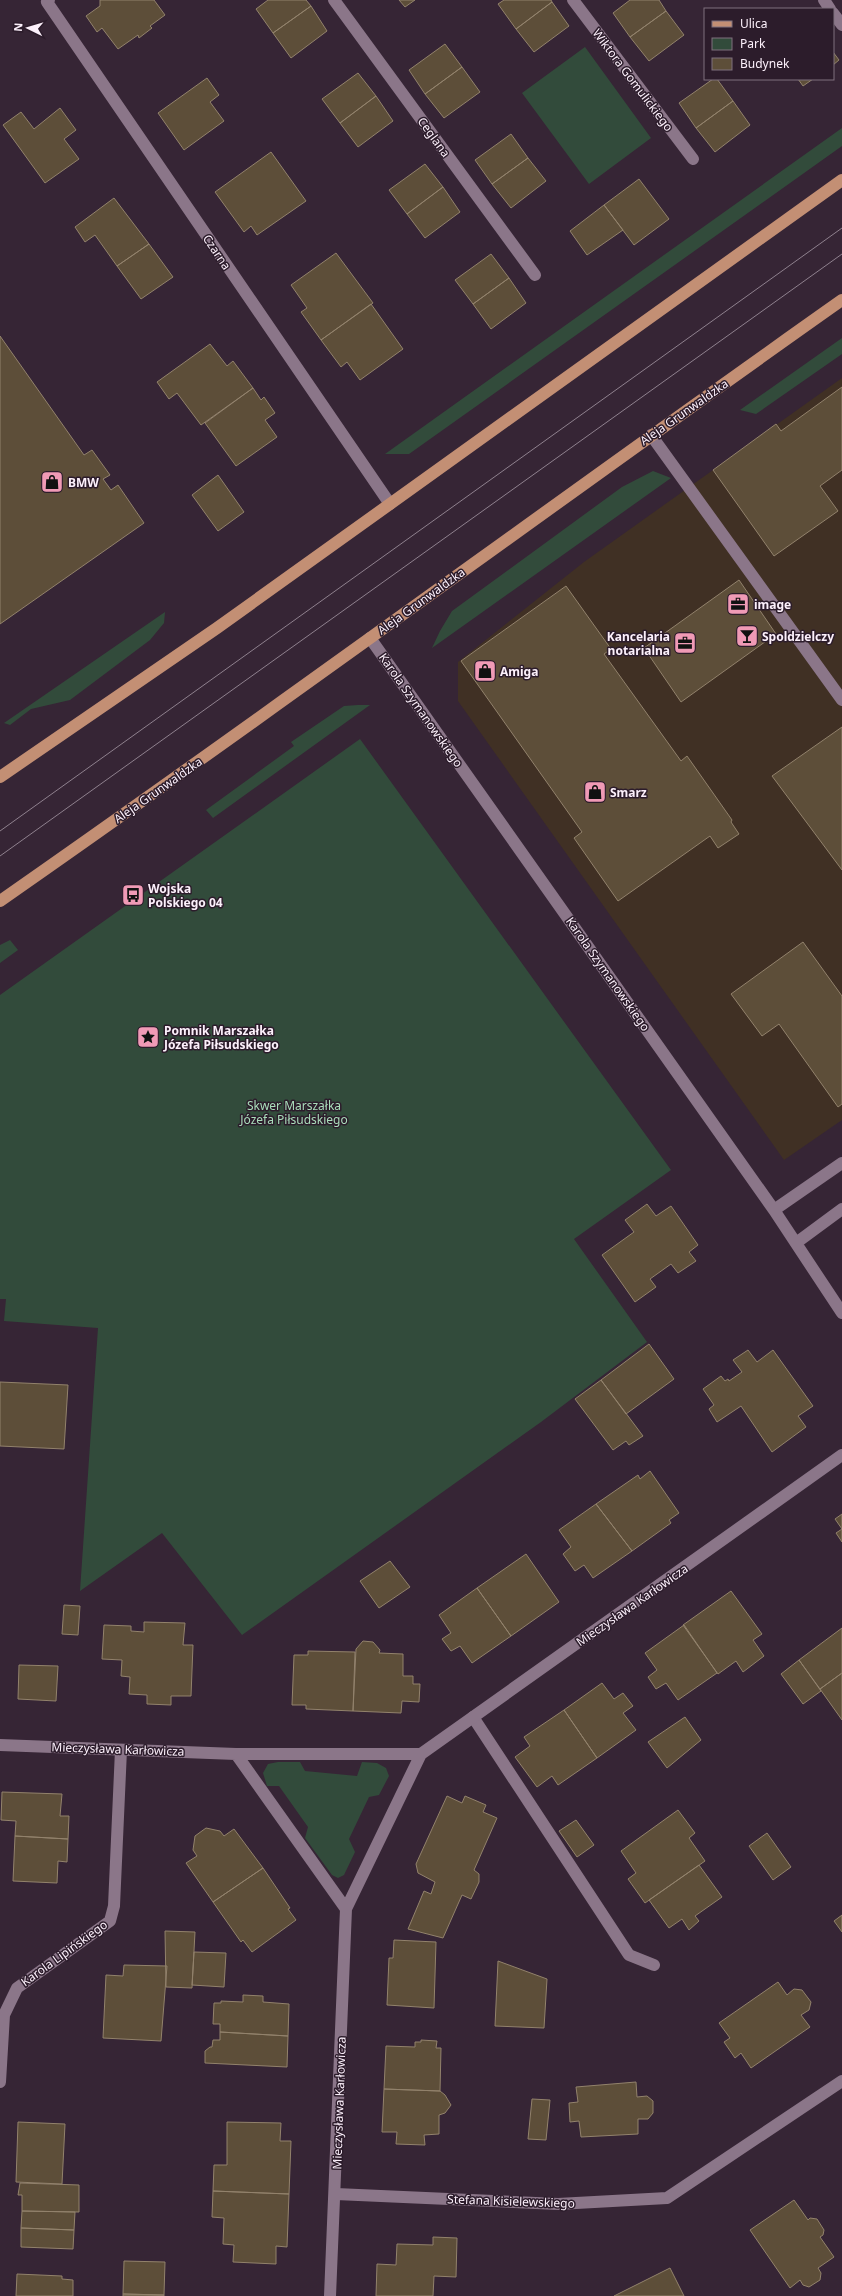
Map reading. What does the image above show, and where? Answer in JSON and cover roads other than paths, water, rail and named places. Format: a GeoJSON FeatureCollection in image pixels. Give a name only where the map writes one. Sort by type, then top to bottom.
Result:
{"type":"FeatureCollection","features":[{"type":"Feature","properties":{"kind":"main road"},"geometry":{"type":"LineString","coordinates":[[0,777],[217,628],[842,180]]}},
{"type":"Feature","properties":{"kind":"main road","name":"Aleja Grunwaldzka"},"geometry":{"type":"LineString","coordinates":[[0,901],[183,773],[651,435],[842,300]]}},
{"type":"Feature","properties":{"kind":"street","name":"Czarna"},"geometry":{"type":"LineString","coordinates":[[49,0],[46,2],[390,504]]}},
{"type":"Feature","properties":{"kind":"street","name":"Ceglana"},"geometry":{"type":"LineString","coordinates":[[334,0],[535,275]]}},
{"type":"Feature","properties":{"kind":"street","name":"Wiktora Gomulickiego"},"geometry":{"type":"LineString","coordinates":[[573,0],[693,159]]}},
{"type":"Feature","properties":{"kind":"street"},"geometry":{"type":"LineString","coordinates":[[834,14],[842,25]]}},
{"type":"Feature","properties":{"kind":"street"},"geometry":{"type":"LineString","coordinates":[[651,435],[842,700]]}},
{"type":"Feature","properties":{"kind":"street","name":"Karola Szymanowskiego"},"geometry":{"type":"LineString","coordinates":[[370,638],[774,1210],[842,1313]]}},
{"type":"Feature","properties":{"kind":"street"},"geometry":{"type":"LineString","coordinates":[[774,1210],[842,1163]]}},
{"type":"Feature","properties":{"kind":"street"},"geometry":{"type":"LineString","coordinates":[[796,1243],[842,1208]]}},
{"type":"Feature","properties":{"kind":"street","name":"Mieczysława Karłowicza"},"geometry":{"type":"LineString","coordinates":[[330,2296],[336,2194],[346,1909],[421,1754],[842,1455]]}},
{"type":"Feature","properties":{"kind":"street"},"geometry":{"type":"LineString","coordinates":[[473,1717],[629,1955],[654,1965]]}},
{"type":"Feature","properties":{"kind":"street","name":"Mieczysława Karłowicza"},"geometry":{"type":"LineString","coordinates":[[0,1745],[236,1754],[421,1754]]}},
{"type":"Feature","properties":{"kind":"street","name":"Karola Lipińskiego"},"geometry":{"type":"LineString","coordinates":[[0,2082],[4,2015],[17,1988],[110,1921],[114,1906],[121,1750]]}},
{"type":"Feature","properties":{"kind":"street"},"geometry":{"type":"LineString","coordinates":[[236,1754],[346,1909]]}},
{"type":"Feature","properties":{"kind":"street","name":"Stefana Kisielewskiego"},"geometry":{"type":"LineString","coordinates":[[336,2194],[558,2204],[666,2198],[842,2081]]}},
{"type":"Feature","properties":{"kind":"tram line"},"geometry":{"type":"LineString","coordinates":[[0,831],[842,228]]}},
{"type":"Feature","properties":{"kind":"tram line"},"geometry":{"type":"LineString","coordinates":[[0,856],[842,254]]}},
{"type":"Feature","properties":{"kind":"place","name":"BMW"},"geometry":{"type":"Point","coordinates":[52,482]}},
{"type":"Feature","properties":{"kind":"place","name":"image"},"geometry":{"type":"Point","coordinates":[738,604]}},
{"type":"Feature","properties":{"kind":"place","name":"Spoldzielczy"},"geometry":{"type":"Point","coordinates":[747,636]}},
{"type":"Feature","properties":{"kind":"place","name":"Kancelaria notarialna"},"geometry":{"type":"Point","coordinates":[685,643]}},
{"type":"Feature","properties":{"kind":"place","name":"Amiga"},"geometry":{"type":"Point","coordinates":[485,671]}},
{"type":"Feature","properties":{"kind":"place","name":"Smarz"},"geometry":{"type":"Point","coordinates":[595,792]}},
{"type":"Feature","properties":{"kind":"place","name":"Wojska Polskiego 04"},"geometry":{"type":"Point","coordinates":[133,895]}},
{"type":"Feature","properties":{"kind":"place","name":"Pomnik Marszałka Józefa Piłsudskiego"},"geometry":{"type":"Point","coordinates":[148,1037]}},
{"type":"Feature","properties":{"kind":"park label","name":"Skwer Marszałka Józefa Piłsudskiego"},"geometry":{"type":"Point","coordinates":[294,1112]}}]}
